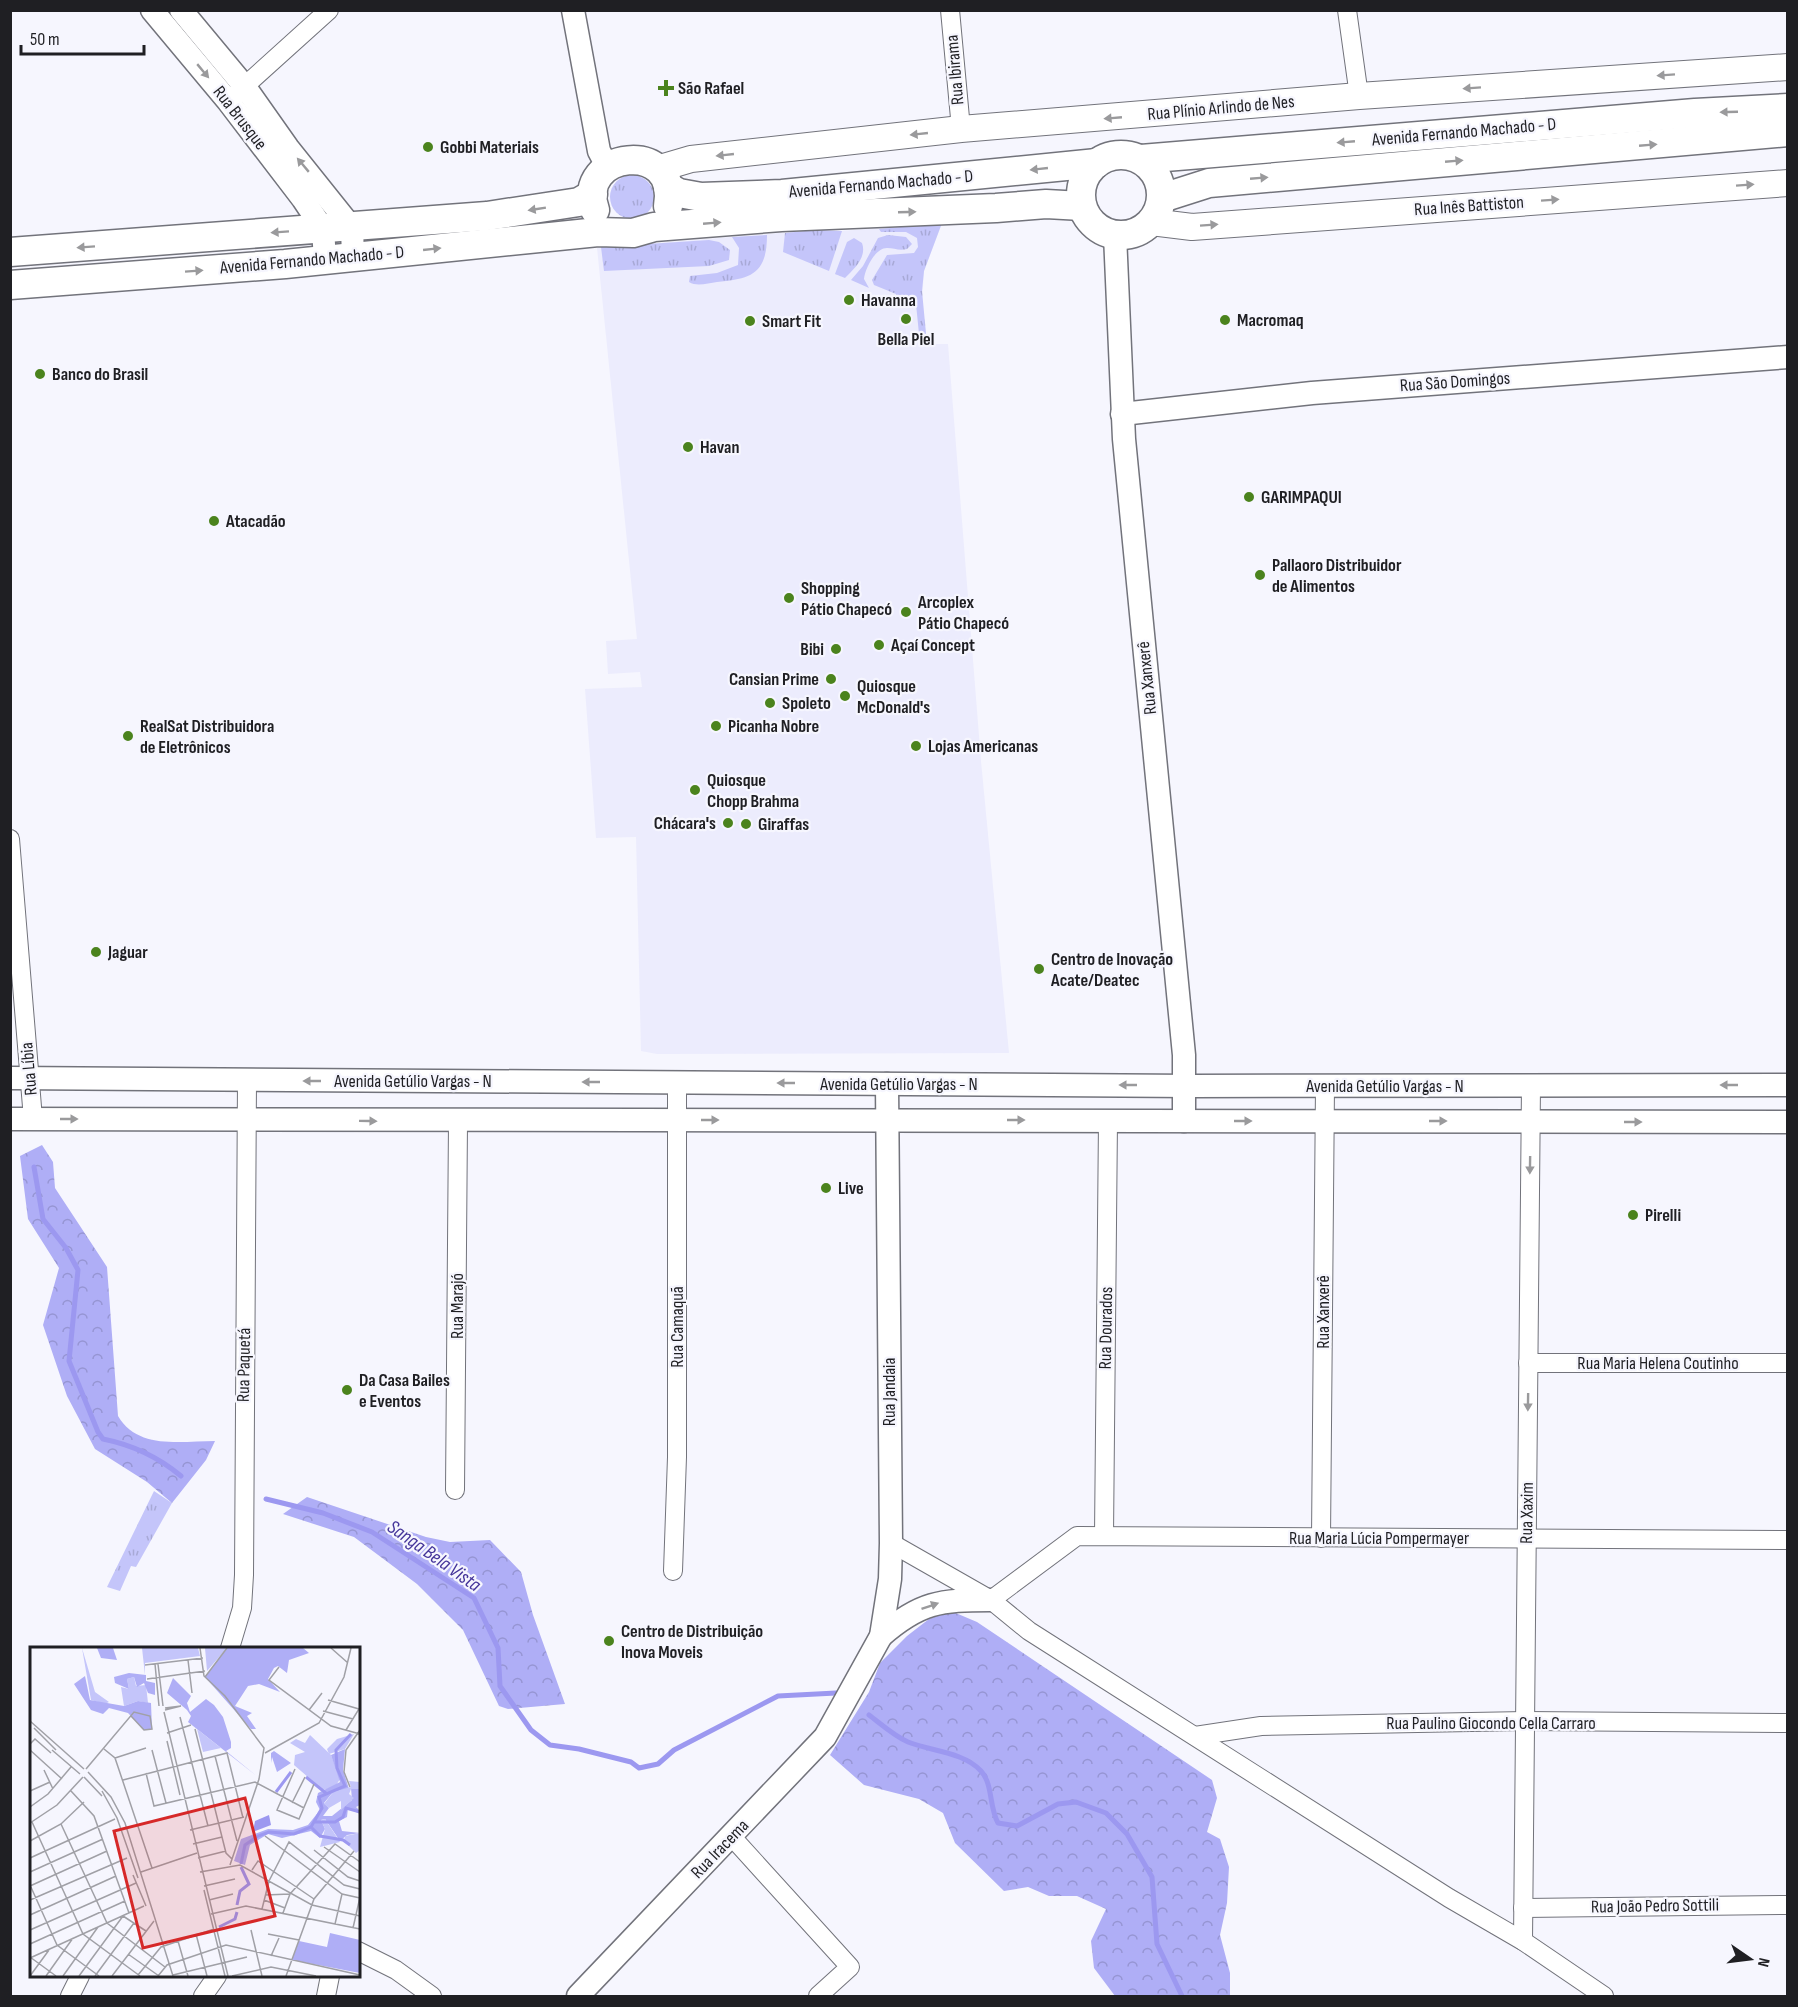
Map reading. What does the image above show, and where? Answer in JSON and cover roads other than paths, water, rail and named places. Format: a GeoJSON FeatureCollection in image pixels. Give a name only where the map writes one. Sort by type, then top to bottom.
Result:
{"type":"FeatureCollection","features":[{"type":"Feature","properties":{"kind":"main road","name":"Rua Plínio Arlindo de Nes"},"geometry":{"type":"LineString","coordinates":[[662,178],[691,159],[961,129],[1359,96],[1788,68]]}},
{"type":"Feature","properties":{"kind":"main road","name":"Avenida Fernando Machado - D"},"geometry":{"type":"LineString","coordinates":[[1141,159],[1781,107]]}},
{"type":"Feature","properties":{"kind":"main road","name":"Avenida Fernando Machado - D"},"geometry":{"type":"LineString","coordinates":[[1156,210],[1209,183],[1788,132]]}},
{"type":"Feature","properties":{"kind":"main road"},"geometry":{"type":"LineString","coordinates":[[1118,154],[1141,159],[1157,176],[1156,210],[1141,230],[1115,235],[1096,226],[1082,206],[1083,182],[1097,163],[1118,154]]}},
{"type":"Feature","properties":{"kind":"main road"},"geometry":{"type":"LineString","coordinates":[[624,159],[642,160],[662,178],[667,209],[654,227],[633,233],[613,231],[597,216],[592,194],[597,179],[608,166],[624,159]]}},
{"type":"Feature","properties":{"kind":"main road","name":"Avenida Fernando Machado - D"},"geometry":{"type":"LineString","coordinates":[[662,178],[679,193],[700,197],[782,194],[1097,163]]}},
{"type":"Feature","properties":{"kind":"main road","name":"Rua Inês Battiston"},"geometry":{"type":"LineString","coordinates":[[1156,210],[1192,226],[1788,183]]}},
{"type":"Feature","properties":{"kind":"main road","name":"Avenida Fernando Machado - D"},"geometry":{"type":"LineString","coordinates":[[10,252],[352,228],[487,216],[579,202],[592,194]]}},
{"type":"Feature","properties":{"kind":"main road","name":"Avenida Fernando Machado - D"},"geometry":{"type":"LineString","coordinates":[[654,227],[781,217],[1046,204],[1082,206]]}},
{"type":"Feature","properties":{"kind":"main road","name":"Avenida Fernando Machado - D"},"geometry":{"type":"LineString","coordinates":[[10,285],[325,260],[613,231]]}},
{"type":"Feature","properties":{"kind":"main road"},"geometry":{"type":"LineString","coordinates":[[148,243],[149,275]]}},
{"type":"Feature","properties":{"kind":"street","name":"Rua Brusque"},"geometry":{"type":"LineString","coordinates":[[152,10],[236,94]]}},
{"type":"Feature","properties":{"kind":"street","name":"Rua Brusque"},"geometry":{"type":"LineString","coordinates":[[181,10],[236,94],[274,146],[323,229]]}},
{"type":"Feature","properties":{"kind":"street"},"geometry":{"type":"LineString","coordinates":[[236,94],[329,10]]}},
{"type":"Feature","properties":{"kind":"street"},"geometry":{"type":"LineString","coordinates":[[573,10],[599,152],[608,166]]}},
{"type":"Feature","properties":{"kind":"street","name":"Rua Ibirama"},"geometry":{"type":"LineString","coordinates":[[950,10],[961,129]]}},
{"type":"Feature","properties":{"kind":"street"},"geometry":{"type":"LineString","coordinates":[[1347,10],[1359,96]]}},
{"type":"Feature","properties":{"kind":"street","name":"Rua Brusque"},"geometry":{"type":"LineString","coordinates":[[274,146],[352,228]]}},
{"type":"Feature","properties":{"kind":"street"},"geometry":{"type":"LineString","coordinates":[[352,228],[353,257]]}},
{"type":"Feature","properties":{"kind":"street"},"geometry":{"type":"LineString","coordinates":[[323,229],[325,260]]}},
{"type":"Feature","properties":{"kind":"street","name":"Rua Xanxerê"},"geometry":{"type":"LineString","coordinates":[[1115,235],[1122,414],[1186,1085],[1184,1121]]}},
{"type":"Feature","properties":{"kind":"street","name":"Rua São Domingos"},"geometry":{"type":"LineString","coordinates":[[1122,414],[1312,393],[1788,357]]}},
{"type":"Feature","properties":{"kind":"street","name":"Rua Líbia"},"geometry":{"type":"LineString","coordinates":[[10,839],[20,1078],[33,1119]]}},
{"type":"Feature","properties":{"kind":"street","name":"Avenida Getúlio Vargas - N"},"geometry":{"type":"LineString","coordinates":[[20,1078],[1325,1086],[1788,1085]]}},
{"type":"Feature","properties":{"kind":"street","name":"Rua Paquetá"},"geometry":{"type":"LineString","coordinates":[[230,1647],[242,1608],[244,1575],[247,1080]]}},
{"type":"Feature","properties":{"kind":"street","name":"Rua Camaquã"},"geometry":{"type":"LineString","coordinates":[[673,1571],[677,1457],[677,1082]]}},
{"type":"Feature","properties":{"kind":"street","name":"Rua Jandaia"},"geometry":{"type":"LineString","coordinates":[[851,1692],[881,1636],[890,1579],[887,1084]]}},
{"type":"Feature","properties":{"kind":"street"},"geometry":{"type":"LineString","coordinates":[[937,1120],[986,1108],[996,1084]]}},
{"type":"Feature","properties":{"kind":"street","name":"Rua Xaxim"},"geometry":{"type":"LineString","coordinates":[[1523,1941],[1531,1085]]}},
{"type":"Feature","properties":{"kind":"street","name":"Rua Xanxerê"},"geometry":{"type":"LineString","coordinates":[[1321,1538],[1325,1086]]}},
{"type":"Feature","properties":{"kind":"street","name":"Avenida Getúlio Vargas - N"},"geometry":{"type":"LineString","coordinates":[[10,1119],[458,1122],[677,1120],[1788,1122]]}},
{"type":"Feature","properties":{"kind":"street","name":"Rua Dourados"},"geometry":{"type":"LineString","coordinates":[[1104,1536],[1108,1120]]}},
{"type":"Feature","properties":{"kind":"street","name":"Rua Marajó"},"geometry":{"type":"LineString","coordinates":[[456,1490],[458,1122]]}},
{"type":"Feature","properties":{"kind":"street","name":"Rua Maria Helena Coutinho"},"geometry":{"type":"LineString","coordinates":[[1528,1363],[1788,1363]]}},
{"type":"Feature","properties":{"kind":"street","name":"Rua Maria Lúcia Pompermayer"},"geometry":{"type":"LineString","coordinates":[[991,1600],[1077,1536],[1788,1540]]}},
{"type":"Feature","properties":{"kind":"street"},"geometry":{"type":"LineString","coordinates":[[891,1543],[991,1600],[1029,1631],[1449,1898],[1523,1941],[1604,1996]]}},
{"type":"Feature","properties":{"kind":"street"},"geometry":{"type":"LineString","coordinates":[[881,1636],[911,1612],[946,1600],[991,1600]]}},
{"type":"Feature","properties":{"kind":"street","name":"Rua Iracema"},"geometry":{"type":"LineString","coordinates":[[578,1996],[825,1737],[851,1692]]}},
{"type":"Feature","properties":{"kind":"street","name":"Rua Paulino Giocondo Cella Carraro"},"geometry":{"type":"LineString","coordinates":[[1195,1736],[1262,1725],[1525,1721],[1788,1723]]}},
{"type":"Feature","properties":{"kind":"street"},"geometry":{"type":"LineString","coordinates":[[732,1837],[850,1967],[818,1996]]}},
{"type":"Feature","properties":{"kind":"street","name":"Rua João Pedro Sottili"},"geometry":{"type":"LineString","coordinates":[[1523,1908],[1788,1905]]}},
{"type":"Feature","properties":{"kind":"street"},"geometry":{"type":"LineString","coordinates":[[360,1952],[396,1970],[432,1996]]}},
{"type":"Feature","properties":{"kind":"street"},"geometry":{"type":"LineString","coordinates":[[70,1996],[80,1977]]}},
{"type":"Feature","properties":{"kind":"street"},"geometry":{"type":"LineString","coordinates":[[203,1996],[216,1977]]}},
{"type":"Feature","properties":{"kind":"street"},"geometry":{"type":"LineString","coordinates":[[326,1996],[330,1977]]}},
{"type":"Feature","properties":{"kind":"waterway","name":"Sanga Bela Vista"},"geometry":{"type":"LineString","coordinates":[[34,1167],[43,1219],[66,1248],[78,1270],[69,1361],[98,1432],[103,1439],[124,1444],[154,1457],[181,1476]]}},
{"type":"Feature","properties":{"kind":"waterway","name":"Sanga Bela Vista"},"geometry":{"type":"LineString","coordinates":[[266,1499],[323,1513],[372,1532],[474,1598],[498,1648],[500,1686],[531,1730],[550,1745],[579,1749],[631,1762],[639,1768],[658,1764],[674,1750],[778,1696],[836,1693]]}},
{"type":"Feature","properties":{"kind":"waterway","name":"Sanga Bela Vista"},"geometry":{"type":"LineString","coordinates":[[869,1715],[908,1742],[956,1756],[974,1765],[985,1776],[998,1823],[1017,1826],[1058,1804],[1076,1802],[1106,1813],[1127,1834],[1152,1877],[1157,1944],[1182,1996]]}},
{"type":"Feature","properties":{"kind":"place","name":"São Rafael"},"geometry":{"type":"Point","coordinates":[666,88]}},
{"type":"Feature","properties":{"kind":"place","name":"Gobbi Materiais"},"geometry":{"type":"Point","coordinates":[428,147]}},
{"type":"Feature","properties":{"kind":"place","name":"Havanna"},"geometry":{"type":"Point","coordinates":[849,300]}},
{"type":"Feature","properties":{"kind":"place","name":"Bella Piel"},"geometry":{"type":"Point","coordinates":[906,319]}},
{"type":"Feature","properties":{"kind":"place","name":"Macromaq"},"geometry":{"type":"Point","coordinates":[1225,320]}},
{"type":"Feature","properties":{"kind":"place","name":"Smart Fit"},"geometry":{"type":"Point","coordinates":[750,321]}},
{"type":"Feature","properties":{"kind":"place","name":"Banco do Brasil"},"geometry":{"type":"Point","coordinates":[40,374]}},
{"type":"Feature","properties":{"kind":"place","name":"Havan"},"geometry":{"type":"Point","coordinates":[688,447]}},
{"type":"Feature","properties":{"kind":"place","name":"GARIMPAQUI"},"geometry":{"type":"Point","coordinates":[1249,497]}},
{"type":"Feature","properties":{"kind":"place","name":"Atacadão"},"geometry":{"type":"Point","coordinates":[214,521]}},
{"type":"Feature","properties":{"kind":"place","name":"Pallaoro Distribuidor de Alimentos"},"geometry":{"type":"Point","coordinates":[1260,575]}},
{"type":"Feature","properties":{"kind":"place","name":"Shopping Pátio Chapecó"},"geometry":{"type":"Point","coordinates":[789,598]}},
{"type":"Feature","properties":{"kind":"place","name":"Arcoplex Pátio Chapecó"},"geometry":{"type":"Point","coordinates":[906,612]}},
{"type":"Feature","properties":{"kind":"place","name":"Açaí Concept"},"geometry":{"type":"Point","coordinates":[879,645]}},
{"type":"Feature","properties":{"kind":"place","name":"Bibi"},"geometry":{"type":"Point","coordinates":[836,649]}},
{"type":"Feature","properties":{"kind":"place","name":"Cansian Prime"},"geometry":{"type":"Point","coordinates":[831,679]}},
{"type":"Feature","properties":{"kind":"place","name":"Quiosque McDonald's"},"geometry":{"type":"Point","coordinates":[845,696]}},
{"type":"Feature","properties":{"kind":"place","name":"Spoleto"},"geometry":{"type":"Point","coordinates":[770,703]}},
{"type":"Feature","properties":{"kind":"place","name":"Picanha Nobre"},"geometry":{"type":"Point","coordinates":[716,726]}},
{"type":"Feature","properties":{"kind":"place","name":"RealSat Distribuidora de Eletrônicos"},"geometry":{"type":"Point","coordinates":[128,736]}},
{"type":"Feature","properties":{"kind":"place","name":"Lojas Americanas"},"geometry":{"type":"Point","coordinates":[916,746]}},
{"type":"Feature","properties":{"kind":"place","name":"Quiosque Chopp Brahma"},"geometry":{"type":"Point","coordinates":[695,790]}},
{"type":"Feature","properties":{"kind":"place","name":"Chácara's"},"geometry":{"type":"Point","coordinates":[728,823]}},
{"type":"Feature","properties":{"kind":"place","name":"Giraffas"},"geometry":{"type":"Point","coordinates":[746,824]}},
{"type":"Feature","properties":{"kind":"place","name":"Jaguar"},"geometry":{"type":"Point","coordinates":[96,952]}},
{"type":"Feature","properties":{"kind":"place","name":"Centro de Inovação Acate/Deatec"},"geometry":{"type":"Point","coordinates":[1039,969]}},
{"type":"Feature","properties":{"kind":"place","name":"Live"},"geometry":{"type":"Point","coordinates":[826,1188]}},
{"type":"Feature","properties":{"kind":"place","name":"Pirelli"},"geometry":{"type":"Point","coordinates":[1633,1215]}},
{"type":"Feature","properties":{"kind":"place","name":"Da Casa Bailes e Eventos"},"geometry":{"type":"Point","coordinates":[347,1390]}},
{"type":"Feature","properties":{"kind":"place","name":"Centro de Distribuição Inova Moveis"},"geometry":{"type":"Point","coordinates":[609,1641]}}]}
